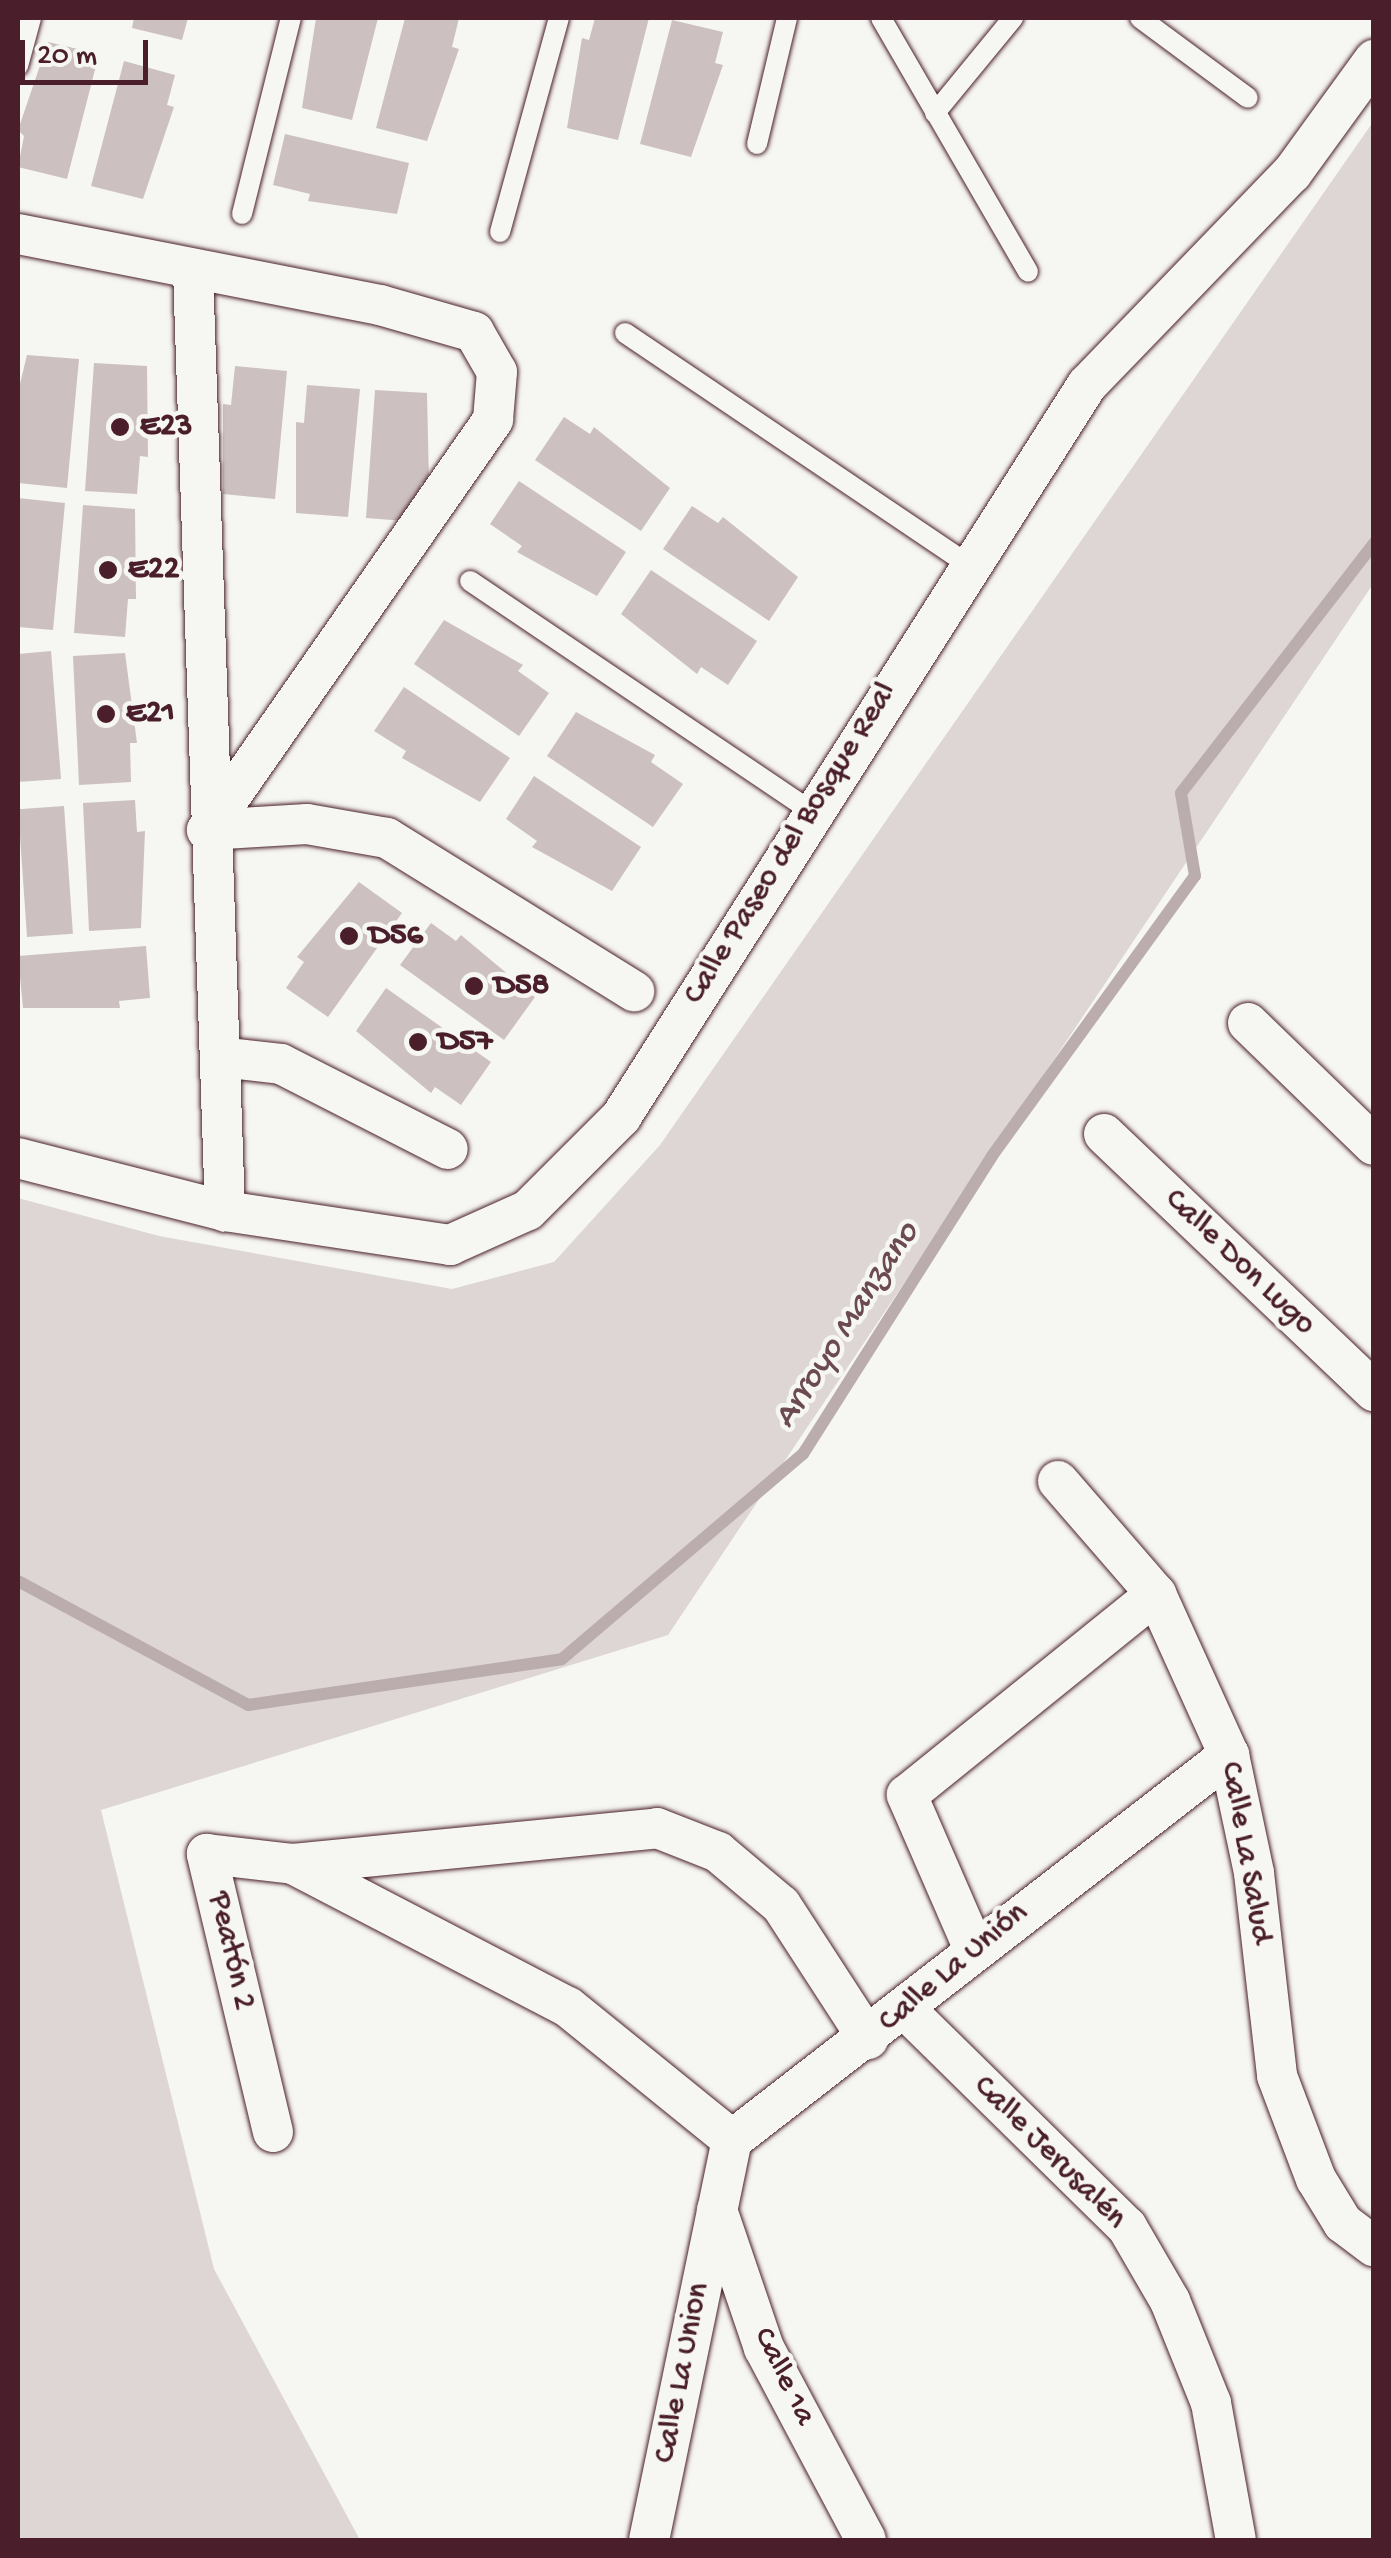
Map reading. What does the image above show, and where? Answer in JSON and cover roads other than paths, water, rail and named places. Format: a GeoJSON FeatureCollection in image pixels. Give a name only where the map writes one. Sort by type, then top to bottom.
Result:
{"type":"FeatureCollection","features":[{"type":"Feature","properties":{"kind":"street","name":"Calle Paseo del Bosque Real"},"geometry":{"type":"LineString","coordinates":[[18,1158],[225,1210],[450,1244],[528,1210],[621,1118],[810,811],[1087,385],[1292,174],[1374,60]]}},
{"type":"Feature","properties":{"kind":"street"},"geometry":{"type":"LineString","coordinates":[[18,234],[380,305],[474,332],[497,372],[493,420],[207,830]]}},
{"type":"Feature","properties":{"kind":"street"},"geometry":{"type":"LineString","coordinates":[[193,271],[207,830],[225,1210]]}},
{"type":"Feature","properties":{"kind":"street"},"geometry":{"type":"LineString","coordinates":[[207,830],[307,824],[388,838],[634,992]]}},
{"type":"Feature","properties":{"kind":"street"},"geometry":{"type":"LineString","coordinates":[[1248,1023],[1374,1145]]}},
{"type":"Feature","properties":{"kind":"street"},"geometry":{"type":"LineString","coordinates":[[220,1057],[281,1064],[448,1149]]}},
{"type":"Feature","properties":{"kind":"street","name":"Calle Don Lugo"},"geometry":{"type":"LineString","coordinates":[[1104,1134],[1374,1391]]}},
{"type":"Feature","properties":{"kind":"street","name":"Calle La Salud"},"geometry":{"type":"LineString","coordinates":[[1058,1482],[1156,1594],[1229,1755],[1254,1873],[1278,2076],[1316,2179],[1343,2223],[1374,2246]]}},
{"type":"Feature","properties":{"kind":"street"},"geometry":{"type":"LineString","coordinates":[[973,1948],[907,1795],[1156,1594]]}},
{"type":"Feature","properties":{"kind":"street","name":"Calle La Unión"},"geometry":{"type":"LineString","coordinates":[[732,2140],[906,2009],[973,1948],[1229,1755]]}},
{"type":"Feature","properties":{"kind":"street"},"geometry":{"type":"LineString","coordinates":[[294,1864],[658,1828],[718,1852],[781,1905],[868,2039]]}},
{"type":"Feature","properties":{"kind":"street","name":"Peatón 2"},"geometry":{"type":"LineString","coordinates":[[273,2132],[207,1854],[294,1864]]}},
{"type":"Feature","properties":{"kind":"street"},"geometry":{"type":"LineString","coordinates":[[294,1864],[568,2006],[732,2140],[716,2206]]}},
{"type":"Feature","properties":{"kind":"street","name":"Calle Jerusalén"},"geometry":{"type":"LineString","coordinates":[[906,2009],[1126,2227],[1170,2301],[1212,2403],[1236,2540]]}},
{"type":"Feature","properties":{"kind":"street","name":"Calle La Union"},"geometry":{"type":"LineString","coordinates":[[649,2540],[716,2206]]}},
{"type":"Feature","properties":{"kind":"street","name":"Calle 1a"},"geometry":{"type":"LineString","coordinates":[[716,2206],[764,2348],[866,2540]]}},
{"type":"Feature","properties":{"kind":"lane"},"geometry":{"type":"LineString","coordinates":[[18,66],[31,18]]}},
{"type":"Feature","properties":{"kind":"lane"},"geometry":{"type":"LineString","coordinates":[[242,214],[291,18]]}},
{"type":"Feature","properties":{"kind":"lane"},"geometry":{"type":"LineString","coordinates":[[500,232],[559,18]]}},
{"type":"Feature","properties":{"kind":"lane"},"geometry":{"type":"LineString","coordinates":[[756,144],[787,18]]}},
{"type":"Feature","properties":{"kind":"lane"},"geometry":{"type":"LineString","coordinates":[[881,18],[1028,272]]}},
{"type":"Feature","properties":{"kind":"lane"},"geometry":{"type":"LineString","coordinates":[[935,113],[1014,18]]}},
{"type":"Feature","properties":{"kind":"lane"},"geometry":{"type":"LineString","coordinates":[[1140,18],[1248,98]]}},
{"type":"Feature","properties":{"kind":"lane"},"geometry":{"type":"LineString","coordinates":[[626,333],[968,564]]}},
{"type":"Feature","properties":{"kind":"lane"},"geometry":{"type":"LineString","coordinates":[[470,581],[810,811]]}},
{"type":"Feature","properties":{"kind":"waterway","name":"Arroyo Manzano"},"geometry":{"type":"LineString","coordinates":[[18,1581],[248,1705],[562,1659],[803,1454],[992,1156],[1195,876],[1181,793],[1374,543]]}},
{"type":"Feature","properties":{"kind":"place","name":"E23"},"geometry":{"type":"Point","coordinates":[120,427]}},
{"type":"Feature","properties":{"kind":"place","name":"E22"},"geometry":{"type":"Point","coordinates":[108,570]}},
{"type":"Feature","properties":{"kind":"place","name":"E21"},"geometry":{"type":"Point","coordinates":[106,714]}},
{"type":"Feature","properties":{"kind":"place","name":"D56"},"geometry":{"type":"Point","coordinates":[349,936]}},
{"type":"Feature","properties":{"kind":"place","name":"D58"},"geometry":{"type":"Point","coordinates":[474,986]}},
{"type":"Feature","properties":{"kind":"place","name":"D57"},"geometry":{"type":"Point","coordinates":[418,1042]}}]}
